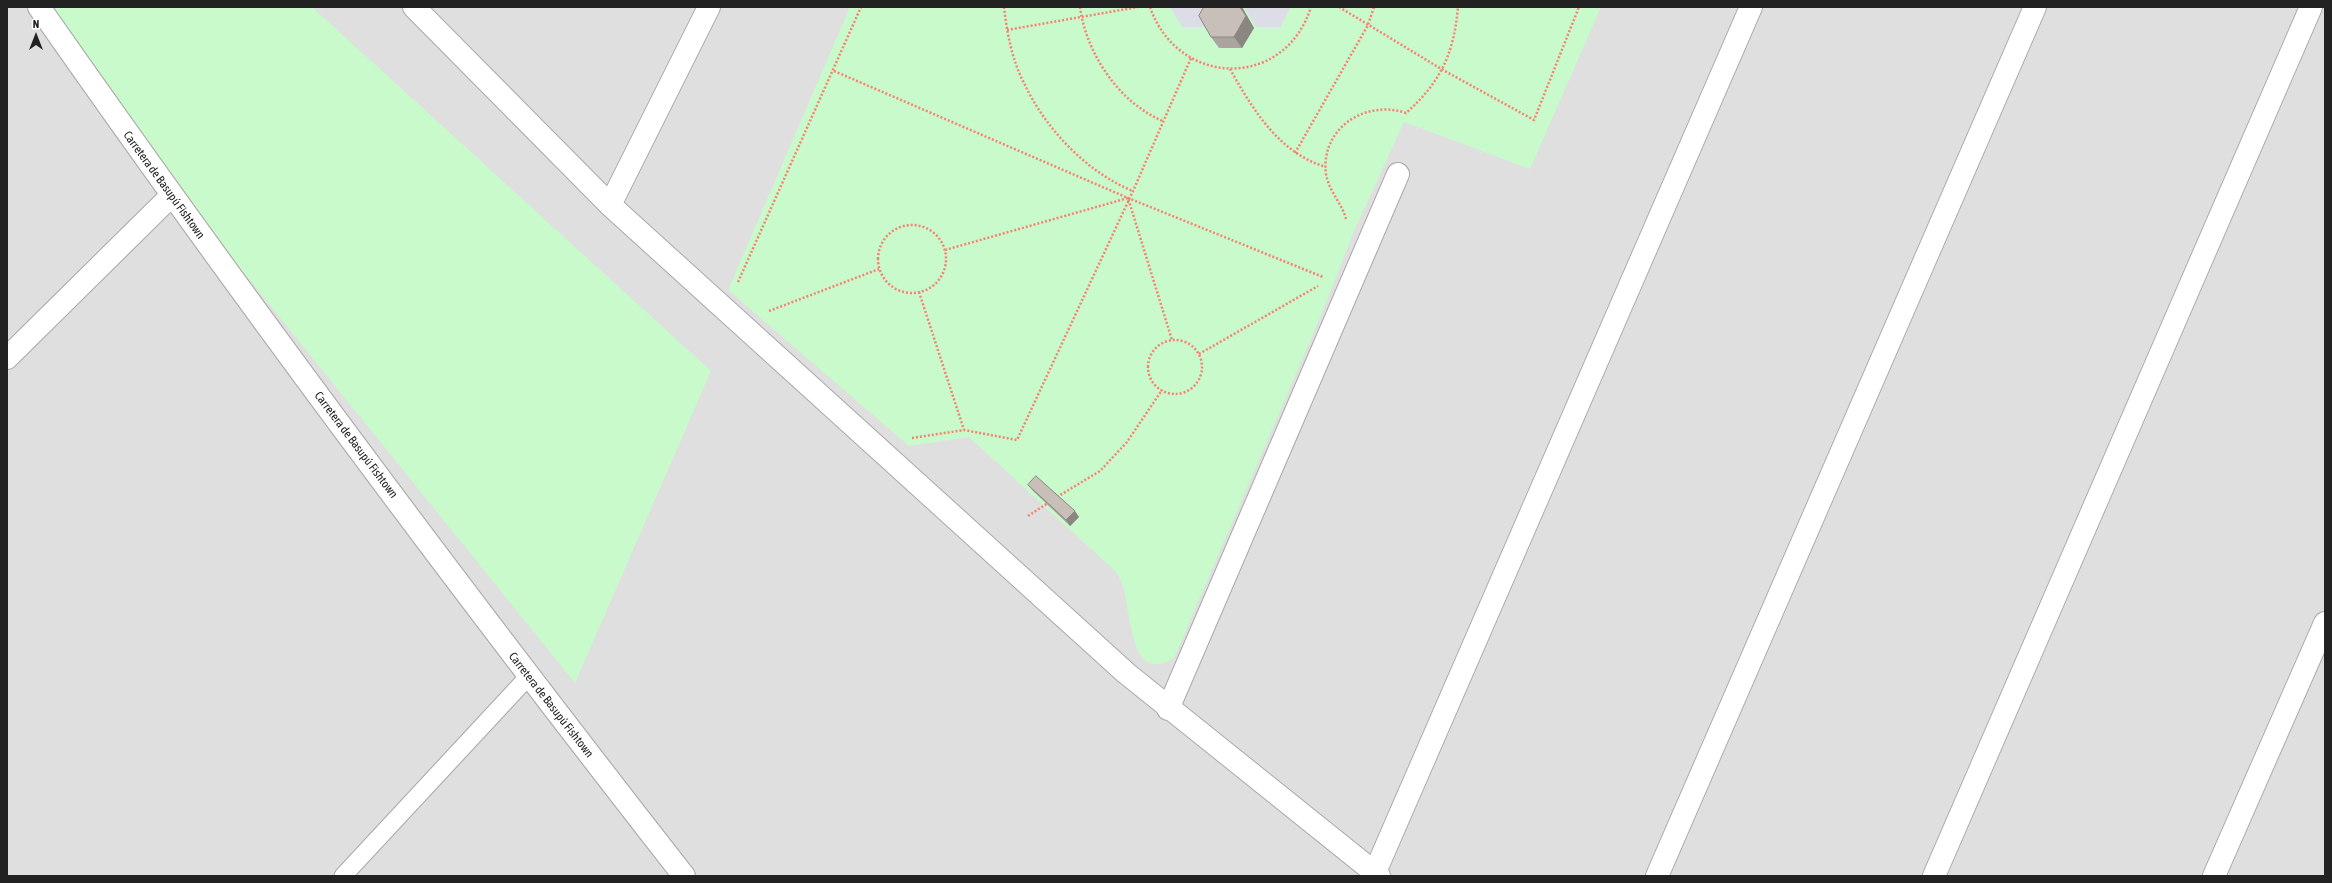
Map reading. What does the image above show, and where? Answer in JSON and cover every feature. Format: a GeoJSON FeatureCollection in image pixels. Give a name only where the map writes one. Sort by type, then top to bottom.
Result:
{"type":"FeatureCollection","features":[{"type":"Feature","properties":{"kind":"street","name":"Carretera de Basupú Fishtown"},"geometry":{"type":"LineString","coordinates":[[39,7],[171,196],[528,677],[684,876]]}},
{"type":"Feature","properties":{"kind":"street"},"geometry":{"type":"LineString","coordinates":[[610,205],[709,7]]}},
{"type":"Feature","properties":{"kind":"street"},"geometry":{"type":"LineString","coordinates":[[421,10],[610,205],[877,449],[905,472],[1101,649],[1126,674],[1377,874],[1751,7]]}},
{"type":"Feature","properties":{"kind":"street"},"geometry":{"type":"LineString","coordinates":[[1657,876],[2035,7]]}},
{"type":"Feature","properties":{"kind":"street"},"geometry":{"type":"LineString","coordinates":[[1934,876],[2310,7]]}},
{"type":"Feature","properties":{"kind":"street"},"geometry":{"type":"LineString","coordinates":[[1168,709],[1398,174]]}},
{"type":"Feature","properties":{"kind":"street"},"geometry":{"type":"LineString","coordinates":[[7,358],[171,196]]}},
{"type":"Feature","properties":{"kind":"street"},"geometry":{"type":"LineString","coordinates":[[2214,876],[2325,623]]}},
{"type":"Feature","properties":{"kind":"lane"},"geometry":{"type":"LineString","coordinates":[[343,876],[528,677]]}},
{"type":"Feature","properties":{"kind":"path"},"geometry":{"type":"LineString","coordinates":[[735,289],[834,71],[861,7]]}},
{"type":"Feature","properties":{"kind":"path"},"geometry":{"type":"LineString","coordinates":[[1004,7],[1006,30],[1024,83],[1048,124],[1081,158],[1120,186],[1133,191]]}},
{"type":"Feature","properties":{"kind":"path"},"geometry":{"type":"LineString","coordinates":[[1080,7],[1093,51],[1109,78],[1131,101],[1163,121]]}},
{"type":"Feature","properties":{"kind":"path"},"geometry":{"type":"LineString","coordinates":[[1006,30],[1138,7]]}},
{"type":"Feature","properties":{"kind":"path"},"geometry":{"type":"LineString","coordinates":[[1150,7],[1155,21],[1164,36],[1176,49],[1207,65],[1230,69],[1258,64],[1274,57],[1288,46],[1299,33],[1311,7]]}},
{"type":"Feature","properties":{"kind":"path"},"geometry":{"type":"LineString","coordinates":[[1339,7],[1444,70],[1534,120],[1579,7]]}},
{"type":"Feature","properties":{"kind":"path"},"geometry":{"type":"LineString","coordinates":[[1295,153],[1368,25],[1374,7]]}},
{"type":"Feature","properties":{"kind":"path"},"geometry":{"type":"LineString","coordinates":[[1444,70],[1456,29],[1458,7]]}},
{"type":"Feature","properties":{"kind":"path"},"geometry":{"type":"LineString","coordinates":[[909,439],[964,430],[1017,440],[1128,198],[1133,191],[1191,58]]}},
{"type":"Feature","properties":{"kind":"path"},"geometry":{"type":"LineString","coordinates":[[1230,69],[1245,96],[1266,125],[1295,153],[1310,162],[1326,167]]}},
{"type":"Feature","properties":{"kind":"path"},"geometry":{"type":"LineString","coordinates":[[834,71],[1128,198],[1348,289]]}},
{"type":"Feature","properties":{"kind":"path"},"geometry":{"type":"LineString","coordinates":[[945,250],[1128,198]]}},
{"type":"Feature","properties":{"kind":"path"},"geometry":{"type":"LineString","coordinates":[[1128,198],[1172,340]]}},
{"type":"Feature","properties":{"kind":"path"},"geometry":{"type":"LineString","coordinates":[[914,224],[928,228],[939,238],[945,250],[947,258],[940,278],[930,288],[920,292],[909,293],[895,289],[884,280],[879,269],[877,259],[880,245],[888,233],[900,226],[914,224]]}},
{"type":"Feature","properties":{"kind":"path"},"geometry":{"type":"LineString","coordinates":[[761,314],[879,269]]}},
{"type":"Feature","properties":{"kind":"path"},"geometry":{"type":"LineString","coordinates":[[1199,354],[1329,280]]}},
{"type":"Feature","properties":{"kind":"path"},"geometry":{"type":"LineString","coordinates":[[920,292],[964,430]]}},
{"type":"Feature","properties":{"kind":"path"},"geometry":{"type":"LineString","coordinates":[[1172,340],[1188,344],[1199,354],[1202,368],[1198,383],[1189,390],[1178,394],[1162,390],[1151,379],[1148,362],[1157,348],[1172,340]]}},
{"type":"Feature","properties":{"kind":"path"},"geometry":{"type":"LineString","coordinates":[[1028,516],[1100,471],[1128,442],[1162,390]]}},
{"type":"Feature","properties":{"kind":"shaded area"},"geometry":{"type":"Polygon","coordinates":[[[7,7],[2325,7],[2325,876],[7,876],[7,7]]]}},
{"type":"Feature","properties":{"kind":"shaded area"},"geometry":{"type":"Polygon","coordinates":[[[1170,7],[1217,7],[1205,27],[1182,27],[1170,7]]]}},
{"type":"Feature","properties":{"kind":"shaded area"},"geometry":{"type":"Polygon","coordinates":[[[1244,7],[1291,7],[1280,27],[1256,27],[1244,7]]]}},
{"type":"Feature","properties":{"kind":"green space"},"geometry":{"type":"Polygon","coordinates":[[[29,7],[312,7],[711,371],[575,683],[29,7]]]}},
{"type":"Feature","properties":{"kind":"green space"},"geometry":{"type":"Polygon","coordinates":[[[850,7],[1601,7],[1530,169],[1404,122],[1354,231],[1322,313],[1174,658],[1160,664],[1152,664],[1145,660],[1136,647],[1124,589],[1116,572],[969,437],[909,446],[728,290],[850,7]]]}},
{"type":"Feature","properties":{"kind":"building"},"geometry":{"type":"Polygon","coordinates":[[[1204,7],[1240,7],[1246,16],[1234,37],[1211,37],[1199,16],[1204,7]]]}},
{"type":"Feature","properties":{"kind":"building"},"geometry":{"type":"Polygon","coordinates":[[[1036,476],[1075,511],[1066,520],[1028,485],[1036,476]]]}}]}
